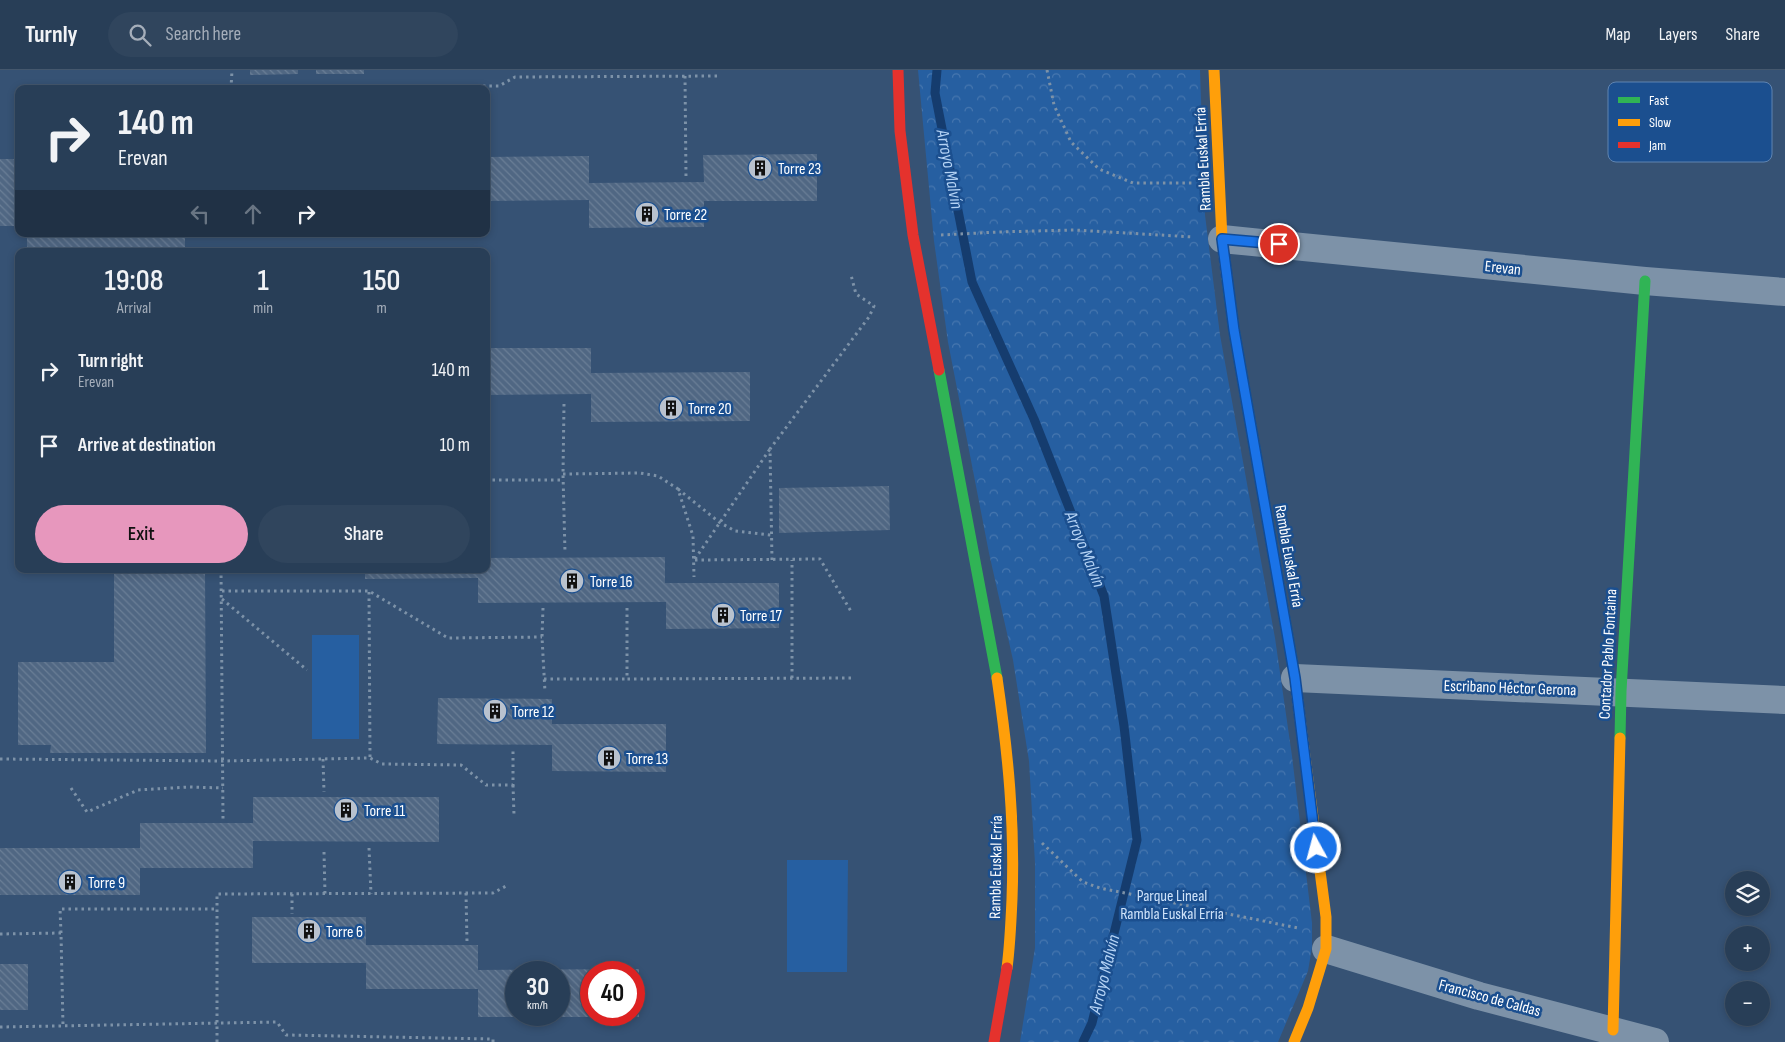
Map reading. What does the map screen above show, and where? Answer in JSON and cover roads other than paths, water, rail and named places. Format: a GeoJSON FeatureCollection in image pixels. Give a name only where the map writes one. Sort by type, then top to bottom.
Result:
{"type":"FeatureCollection","features":[{"type":"Feature","properties":{"kind":"street","name":"Rambla Euskal Erría"},"geometry":{"type":"LineString","coordinates":[[898,70],[900,131],[913,235],[996,670],[1007,745],[1012,802],[1013,861],[1010,948],[1002,1004],[994,1042]]}},
{"type":"Feature","properties":{"kind":"street","name":"Rambla Euskal Erría"},"geometry":{"type":"LineString","coordinates":[[1214,70],[1222,239],[1234,330],[1295,678],[1326,917],[1326,949],[1308,1008],[1294,1042]]}},
{"type":"Feature","properties":{"kind":"street","name":"Erevan"},"geometry":{"type":"LineString","coordinates":[[1222,239],[1645,281],[1785,292]]}},
{"type":"Feature","properties":{"kind":"street","name":"Contador Pablo Fontaina"},"geometry":{"type":"LineString","coordinates":[[1612,1030],[1621,691],[1645,281]]}},
{"type":"Feature","properties":{"kind":"street","name":"Escribano Héctor Gerona"},"geometry":{"type":"LineString","coordinates":[[1295,678],[1621,691],[1785,700]]}},
{"type":"Feature","properties":{"kind":"street","name":"Francisco de Caldas"},"geometry":{"type":"LineString","coordinates":[[1326,949],[1479,996],[1655,1042]]}},
{"type":"Feature","properties":{"kind":"waterway","name":"Arroyo Malvín"},"geometry":{"type":"LineString","coordinates":[[937,70],[935,93],[972,282],[1034,419],[1104,596],[1124,726],[1137,840],[1092,1023],[1083,1042]]}},
{"type":"Feature","properties":{"kind":"place","name":"Torre 23"},"geometry":{"type":"Point","coordinates":[760,168]}},
{"type":"Feature","properties":{"kind":"place","name":"Torre 22"},"geometry":{"type":"Point","coordinates":[647,214]}},
{"type":"Feature","properties":{"kind":"place","name":"Torre 20"},"geometry":{"type":"Point","coordinates":[671,408]}},
{"type":"Feature","properties":{"kind":"place","name":"Torre 16"},"geometry":{"type":"Point","coordinates":[572,581]}},
{"type":"Feature","properties":{"kind":"place","name":"Torre 17"},"geometry":{"type":"Point","coordinates":[723,615]}},
{"type":"Feature","properties":{"kind":"place","name":"Torre 12"},"geometry":{"type":"Point","coordinates":[495,711]}},
{"type":"Feature","properties":{"kind":"place","name":"Torre 13"},"geometry":{"type":"Point","coordinates":[609,758]}},
{"type":"Feature","properties":{"kind":"place","name":"Torre 11"},"geometry":{"type":"Point","coordinates":[346,810]}},
{"type":"Feature","properties":{"kind":"place","name":"Torre 9"},"geometry":{"type":"Point","coordinates":[70,882]}},
{"type":"Feature","properties":{"kind":"place","name":"Torre 6"},"geometry":{"type":"Point","coordinates":[309,931]}},
{"type":"Feature","properties":{"kind":"park label","name":"Parque Lineal Rambla Euskal Erría"},"geometry":{"type":"Point","coordinates":[1172,904]}}]}
